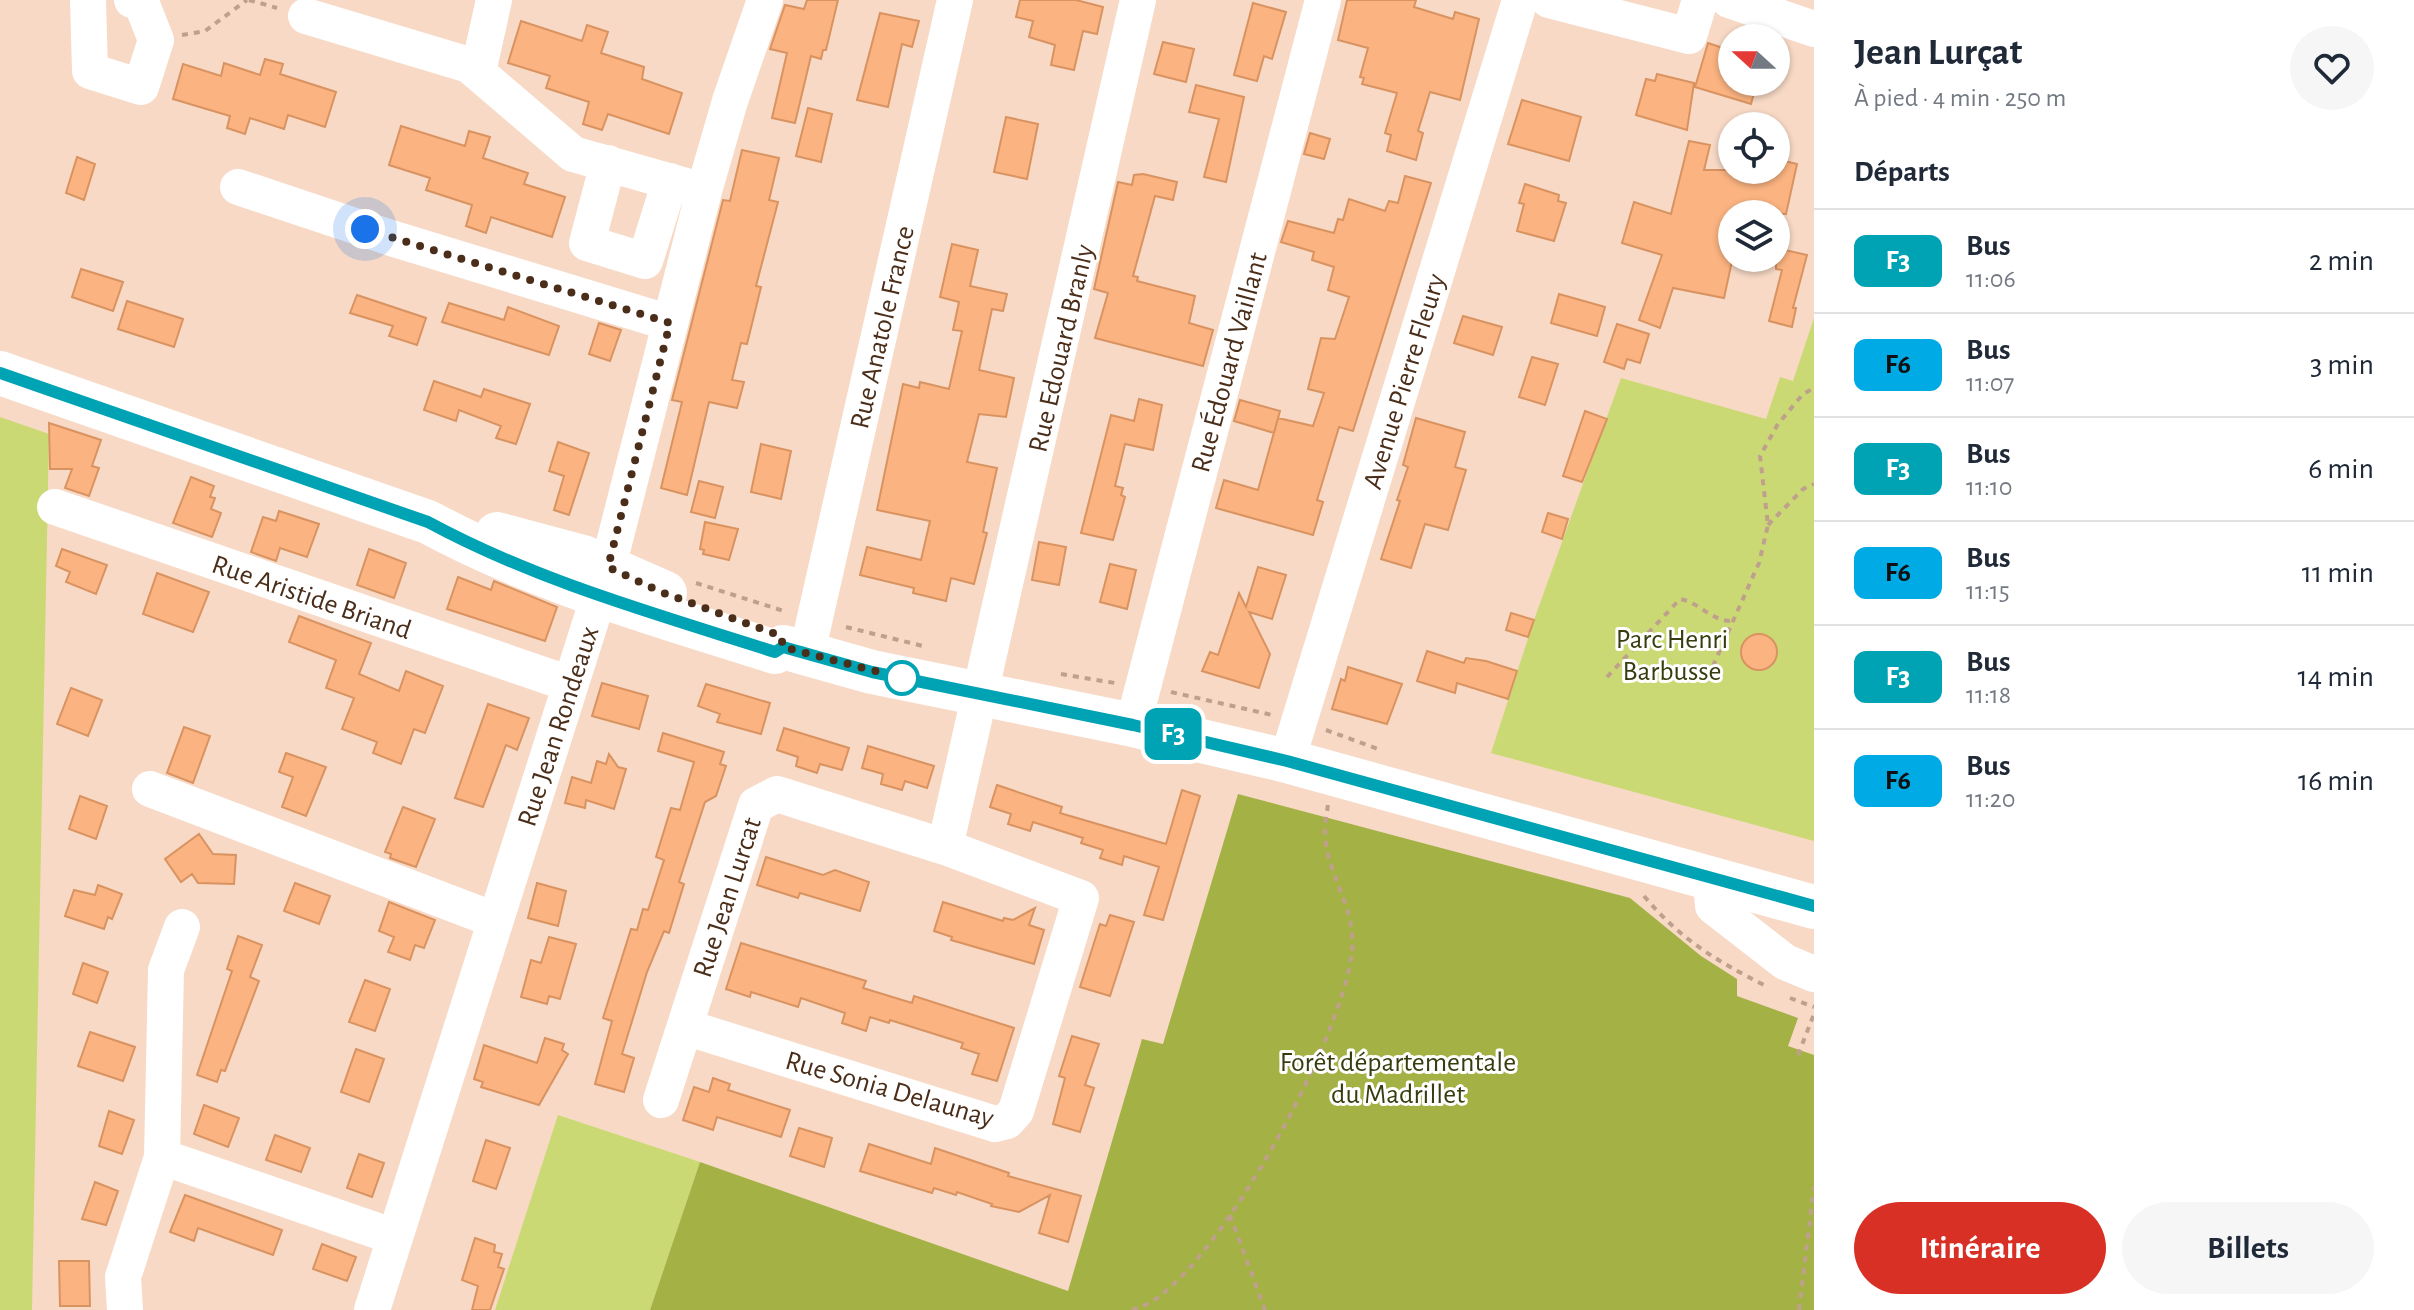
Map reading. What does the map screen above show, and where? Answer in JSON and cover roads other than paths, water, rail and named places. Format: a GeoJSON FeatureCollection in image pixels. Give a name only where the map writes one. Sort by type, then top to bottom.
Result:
{"type":"FeatureCollection","features":[{"type":"Feature","properties":{"kind":"main road"},"geometry":{"type":"LineString","coordinates":[[0,373],[428,522],[472,546],[669,595],[781,636],[796,638],[872,672],[1133,725],[1287,761],[1814,907]]}},
{"type":"Feature","properties":{"kind":"main road"},"geometry":{"type":"LineString","coordinates":[[603,581],[775,652],[796,638]]}},
{"type":"Feature","properties":{"kind":"street"},"geometry":{"type":"LineString","coordinates":[[88,0],[90,71],[141,87],[156,40],[141,2],[132,0]]}},
{"type":"Feature","properties":{"kind":"street"},"geometry":{"type":"LineString","coordinates":[[478,72],[494,0]]}},
{"type":"Feature","properties":{"kind":"street","name":"Rue Anatole France"},"geometry":{"type":"LineString","coordinates":[[796,638],[955,0]]}},
{"type":"Feature","properties":{"kind":"street","name":"Rue Edouard Branly"},"geometry":{"type":"LineString","coordinates":[[981,695],[1138,0]]}},
{"type":"Feature","properties":{"kind":"street","name":"Rue Édouard Vaillant"},"geometry":{"type":"LineString","coordinates":[[1133,725],[1323,0]]}},
{"type":"Feature","properties":{"kind":"street","name":"Avenue Pierre Fleury"},"geometry":{"type":"LineString","coordinates":[[1287,761],[1520,0]]}},
{"type":"Feature","properties":{"kind":"street"},"geometry":{"type":"LineString","coordinates":[[1549,0],[1689,36],[1700,0]]}},
{"type":"Feature","properties":{"kind":"street"},"geometry":{"type":"LineString","coordinates":[[1729,0],[1814,29]]}},
{"type":"Feature","properties":{"kind":"street","name":"Rue Jean Rondeaux"},"geometry":{"type":"LineString","coordinates":[[372,1310],[603,581],[670,323],[687,186],[730,101],[764,1]]}},
{"type":"Feature","properties":{"kind":"street"},"geometry":{"type":"LineString","coordinates":[[306,16],[469,65],[573,154],[608,163],[687,186],[645,261],[587,243],[608,163]]}},
{"type":"Feature","properties":{"kind":"street"},"geometry":{"type":"LineString","coordinates":[[238,187],[670,323]]}},
{"type":"Feature","properties":{"kind":"street","name":"Rue Aristide Briand"},"geometry":{"type":"LineString","coordinates":[[55,507],[570,684]]}},
{"type":"Feature","properties":{"kind":"street"},"geometry":{"type":"LineString","coordinates":[[945,847],[981,695]]}},
{"type":"Feature","properties":{"kind":"street"},"geometry":{"type":"LineString","coordinates":[[150,789],[495,920]]}},
{"type":"Feature","properties":{"kind":"street","name":"Rue Jean Lurcat"},"geometry":{"type":"LineString","coordinates":[[661,1100],[756,805],[777,794],[945,847]]}},
{"type":"Feature","properties":{"kind":"street","name":"Rue Sonia Delaunay"},"geometry":{"type":"LineString","coordinates":[[685,1027],[995,1124],[1007,1121],[1016,1111],[1081,898],[945,847]]}},
{"type":"Feature","properties":{"kind":"street"},"geometry":{"type":"LineString","coordinates":[[1711,879],[1713,906],[1785,962],[1801,986]]}},
{"type":"Feature","properties":{"kind":"street"},"geometry":{"type":"LineString","coordinates":[[125,1310],[123,1277],[162,1157],[166,970],[182,927]]}},
{"type":"Feature","properties":{"kind":"street"},"geometry":{"type":"LineString","coordinates":[[162,1157],[395,1237]]}},
{"type":"Feature","properties":{"kind":"park label","name":"Parc Henri Barbusse"},"geometry":{"type":"Point","coordinates":[1672,654]}},
{"type":"Feature","properties":{"kind":"park label","name":"Forêt départementale du Madrillet"},"geometry":{"type":"Point","coordinates":[1398,1077]}}]}
